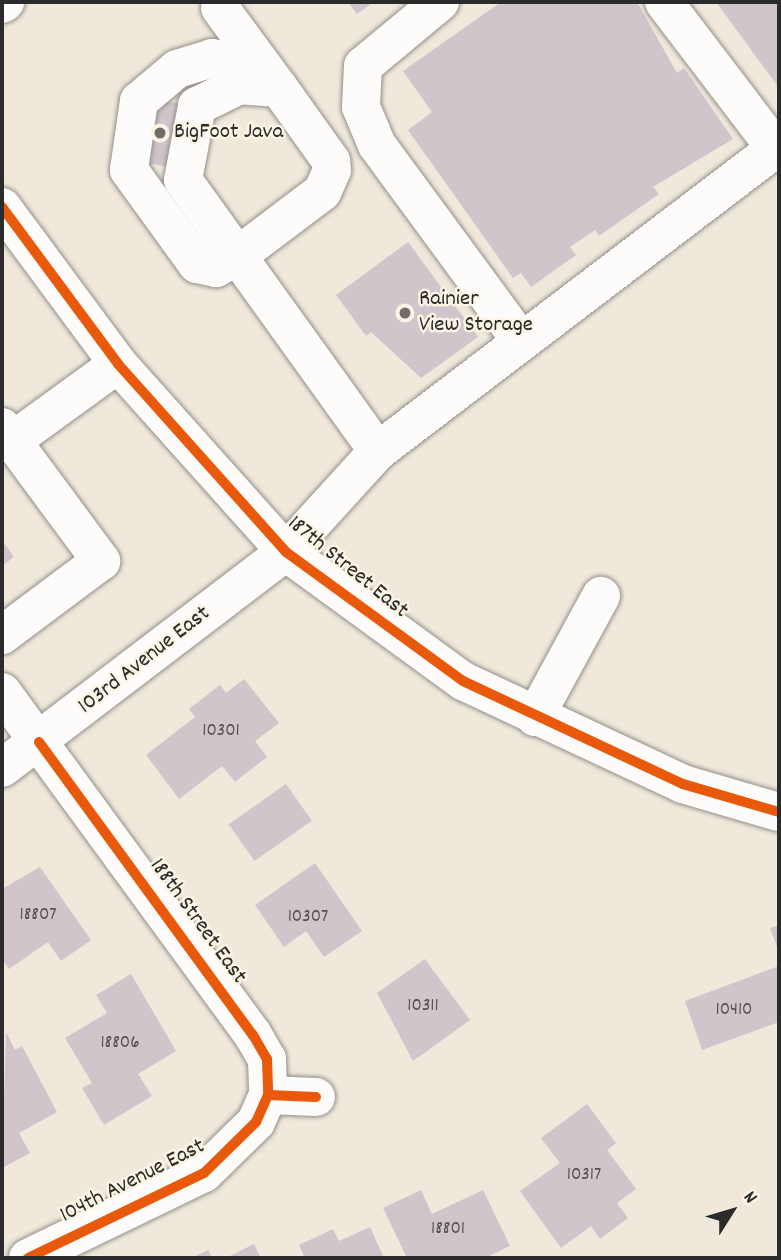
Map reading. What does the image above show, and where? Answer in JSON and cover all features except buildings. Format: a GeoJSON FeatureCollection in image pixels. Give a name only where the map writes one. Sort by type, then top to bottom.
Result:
{"type":"FeatureCollection","features":[{"type":"Feature","properties":{"kind":"street"},"geometry":{"type":"LineString","coordinates":[[440,2],[368,59],[360,82],[361,107],[377,145],[520,340]]}},
{"type":"Feature","properties":{"kind":"street"},"geometry":{"type":"LineString","coordinates":[[664,2],[778,147]]}},
{"type":"Feature","properties":{"kind":"street"},"geometry":{"type":"LineString","coordinates":[[220,8],[279,88],[331,161],[329,183],[236,257],[216,268],[197,264],[129,170],[139,101],[177,69],[212,58],[246,63],[279,88]]}},
{"type":"Feature","properties":{"kind":"street"},"geometry":{"type":"LineString","coordinates":[[279,88],[256,84],[222,90],[192,114],[183,180],[236,257],[378,450]]}},
{"type":"Feature","properties":{"kind":"street","name":"103rd Avenue East"},"geometry":{"type":"LineString","coordinates":[[2,768],[286,552],[378,450],[778,147]]}},
{"type":"Feature","properties":{"kind":"street","name":"187th Street East"},"geometry":{"type":"LineString","coordinates":[[2,206],[118,364],[286,552],[463,681],[683,784],[779,812]]}},
{"type":"Feature","properties":{"kind":"street"},"geometry":{"type":"LineString","coordinates":[[2,635],[101,561],[7,434],[118,364]]}},
{"type":"Feature","properties":{"kind":"street"},"geometry":{"type":"LineString","coordinates":[[535,716],[601,596]]}},
{"type":"Feature","properties":{"kind":"street","name":"188th Street East"},"geometry":{"type":"LineString","coordinates":[[2,692],[253,1035],[267,1059],[268,1095]]}},
{"type":"Feature","properties":{"kind":"street"},"geometry":{"type":"LineString","coordinates":[[268,1095],[316,1097]]}},
{"type":"Feature","properties":{"kind":"street","name":"104th Avenue East"},"geometry":{"type":"LineString","coordinates":[[28,1258],[204,1173],[257,1122],[268,1095]]}},
{"type":"Feature","properties":{"kind":"cycle path"},"geometry":{"type":"LineString","coordinates":[[2,207],[118,364],[286,552],[463,681],[683,784],[779,812]]}},
{"type":"Feature","properties":{"kind":"cycle path"},"geometry":{"type":"LineString","coordinates":[[39,742],[253,1035],[267,1059],[268,1095],[316,1097]]}},
{"type":"Feature","properties":{"kind":"cycle path"},"geometry":{"type":"LineString","coordinates":[[28,1258],[204,1173],[256,1122],[268,1095]]}},
{"type":"Feature","properties":{"kind":"place","name":"BigFoot Java"},"geometry":{"type":"Point","coordinates":[160,133]}},
{"type":"Feature","properties":{"kind":"place","name":"Rainier View Storage"},"geometry":{"type":"Point","coordinates":[405,313]}}]}
